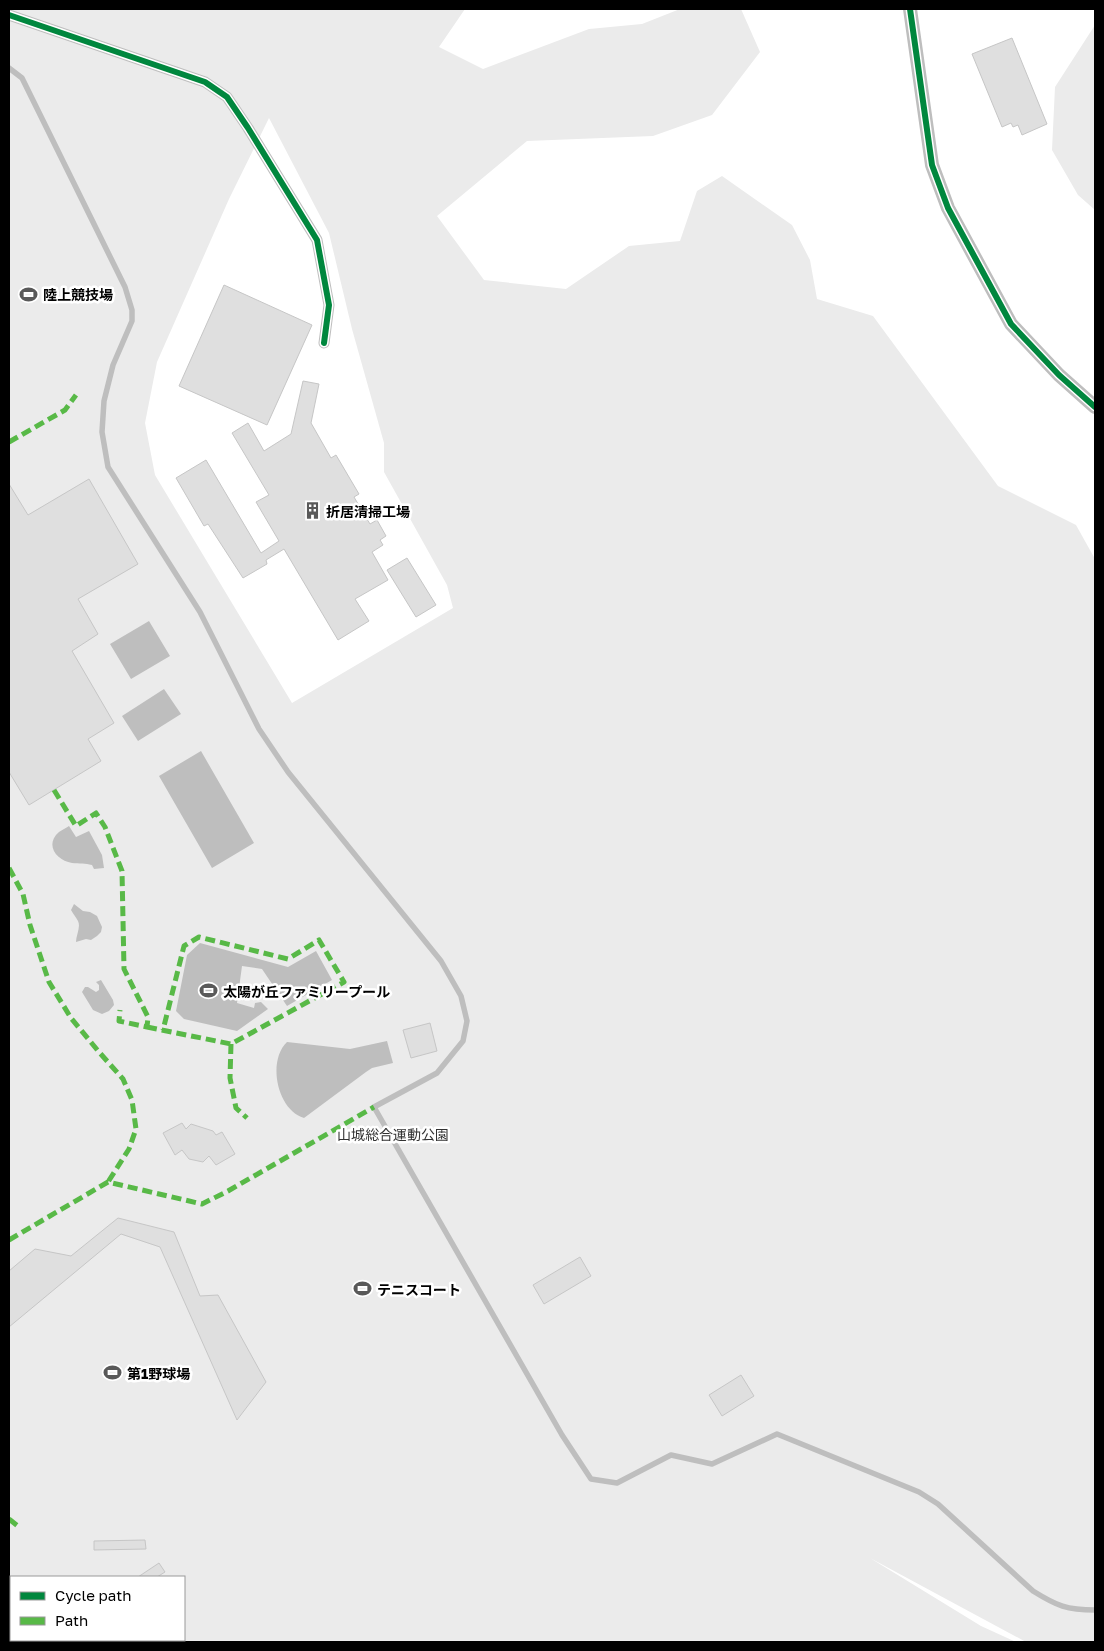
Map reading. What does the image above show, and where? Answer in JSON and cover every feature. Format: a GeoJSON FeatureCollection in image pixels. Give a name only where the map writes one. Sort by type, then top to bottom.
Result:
{"type":"FeatureCollection","features":[{"type":"Feature","properties":{"kind":"street"},"geometry":{"type":"LineString","coordinates":[[910,9],[932,165],[948,208],[1011,324],[1059,375],[1095,407]]}},
{"type":"Feature","properties":{"kind":"street"},"geometry":{"type":"LineString","coordinates":[[9,15],[205,82],[227,97],[317,240],[329,305],[324,343]]}},
{"type":"Feature","properties":{"kind":"lane"},"geometry":{"type":"LineString","coordinates":[[9,68],[22,78],[125,287],[132,310],[132,321],[113,365],[104,402],[102,432],[108,467],[200,612],[259,729],[288,772],[442,961],[461,996],[467,1021],[463,1041],[437,1074],[374,1107],[562,1435],[591,1479],[616,1483],[671,1455],[712,1464],[777,1434],[919,1492],[938,1504],[1033,1591],[1050,1601],[1072,1610],[1095,1610]]}},
{"type":"Feature","properties":{"kind":"green space","name":"山城総合運動公園"},"geometry":{"type":"Polygon","coordinates":[[[9,9],[465,9],[439,47],[483,69],[589,29],[642,24],[680,9],[741,9],[760,52],[712,115],[653,136],[527,141],[437,216],[484,280],[566,289],[629,246],[680,241],[697,191],[722,176],[792,225],[810,260],[817,299],[873,316],[998,486],[1076,525],[1095,559],[1095,1642],[1026,1642],[870,1558],[981,1626],[1016,1642],[9,1642],[9,9]],[[269,118],[229,199],[157,362],[145,423],[155,475],[292,703],[453,608],[447,585],[384,472],[384,443],[352,329],[329,233],[269,118]]]}},
{"type":"Feature","properties":{"kind":"green space"},"geometry":{"type":"Polygon","coordinates":[[[1095,25],[1095,210],[1078,195],[1052,150],[1055,87],[1095,25]]]}},
{"type":"Feature","properties":{"kind":"shaded area"},"geometry":{"type":"Polygon","coordinates":[[[149,621],[170,656],[131,679],[110,644],[149,621]]]}},
{"type":"Feature","properties":{"kind":"shaded area"},"geometry":{"type":"Polygon","coordinates":[[[164,689],[181,714],[138,741],[122,716],[164,689]]]}},
{"type":"Feature","properties":{"kind":"shaded area"},"geometry":{"type":"Polygon","coordinates":[[[201,751],[254,843],[212,868],[159,776],[201,751]]]}},
{"type":"Feature","properties":{"kind":"shaded area"},"geometry":{"type":"Polygon","coordinates":[[[69,826],[76,837],[89,831],[102,855],[104,868],[94,869],[92,865],[67,862],[57,856],[53,847],[55,837],[69,826]]]}},
{"type":"Feature","properties":{"kind":"shaded area"},"geometry":{"type":"Polygon","coordinates":[[[74,904],[83,911],[97,916],[102,927],[101,932],[91,940],[86,939],[76,942],[79,926],[71,910],[74,904]]]}},
{"type":"Feature","properties":{"kind":"shaded area","name":"太陽が丘ファミリープール"},"geometry":{"type":"Polygon","coordinates":[[[200,943],[288,967],[316,951],[332,980],[287,1006],[262,969],[242,966],[237,1003],[254,1008],[255,1003],[261,1002],[268,1009],[237,1031],[184,1019],[176,1011],[187,955],[200,943]]]}},
{"type":"Feature","properties":{"kind":"shaded area"},"geometry":{"type":"Polygon","coordinates":[[[101,980],[114,1005],[109,1011],[102,1014],[93,1010],[82,992],[85,987],[88,987],[96,992],[99,990],[99,985],[96,982],[101,980]]]}},
{"type":"Feature","properties":{"kind":"shaded area"},"geometry":{"type":"Polygon","coordinates":[[[387,1041],[393,1063],[372,1068],[304,1118],[287,1105],[281,1095],[276,1072],[277,1061],[281,1050],[287,1042],[350,1049],[387,1041]]]}},
{"type":"Feature","properties":{"kind":"building"},"geometry":{"type":"Polygon","coordinates":[[[1012,38],[1047,124],[1022,135],[1018,125],[1013,127],[1011,123],[1002,127],[972,54],[1012,38]]]}},
{"type":"Feature","properties":{"kind":"building"},"geometry":{"type":"Polygon","coordinates":[[[224,285],[312,325],[267,425],[179,386],[224,285]]]}},
{"type":"Feature","properties":{"kind":"building","name":"折居清掃工場"},"geometry":{"type":"Polygon","coordinates":[[[303,381],[319,384],[311,423],[331,458],[336,455],[359,494],[354,497],[370,524],[377,520],[386,536],[380,540],[383,545],[372,552],[388,580],[355,599],[369,621],[338,640],[284,549],[266,560],[267,564],[243,578],[208,524],[204,526],[176,478],[206,460],[261,553],[279,541],[256,502],[269,495],[232,433],[248,423],[264,451],[291,434],[303,381]]]}},
{"type":"Feature","properties":{"kind":"building"},"geometry":{"type":"Polygon","coordinates":[[[89,479],[138,564],[78,599],[98,634],[72,651],[114,723],[88,739],[101,761],[29,805],[9,772],[9,484],[28,515],[89,479]]]}},
{"type":"Feature","properties":{"kind":"building"},"geometry":{"type":"Polygon","coordinates":[[[407,558],[436,605],[416,617],[387,570],[407,558]]]}},
{"type":"Feature","properties":{"kind":"building"},"geometry":{"type":"Polygon","coordinates":[[[430,1023],[437,1051],[411,1058],[403,1030],[430,1023]]]}},
{"type":"Feature","properties":{"kind":"building"},"geometry":{"type":"Polygon","coordinates":[[[182,1123],[186,1129],[191,1124],[213,1131],[216,1135],[222,1132],[235,1154],[216,1165],[209,1156],[203,1162],[189,1159],[182,1150],[175,1155],[163,1133],[182,1123]]]}},
{"type":"Feature","properties":{"kind":"building"},"geometry":{"type":"Polygon","coordinates":[[[118,1218],[174,1232],[200,1296],[218,1295],[266,1382],[237,1420],[160,1247],[121,1234],[9,1327],[9,1271],[35,1249],[71,1256],[118,1218]]]}},
{"type":"Feature","properties":{"kind":"building"},"geometry":{"type":"Polygon","coordinates":[[[580,1257],[591,1276],[544,1304],[533,1285],[580,1257]]]}},
{"type":"Feature","properties":{"kind":"building"},"geometry":{"type":"Polygon","coordinates":[[[741,1375],[754,1396],[722,1416],[709,1395],[741,1375]]]}},
{"type":"Feature","properties":{"kind":"building"},"geometry":{"type":"Polygon","coordinates":[[[145,1540],[146,1549],[94,1550],[94,1541],[145,1540]]]}},
{"type":"Feature","properties":{"kind":"building"},"geometry":{"type":"Polygon","coordinates":[[[159,1563],[165,1572],[159,1576],[140,1576],[159,1563]]]}},
{"type":"Feature","properties":{"kind":"marked path"},"geometry":{"type":"LineString","coordinates":[[9,442],[65,410],[76,395]]}},
{"type":"Feature","properties":{"kind":"marked path"},"geometry":{"type":"LineString","coordinates":[[54,790],[76,826],[96,813],[105,827],[122,871],[124,969],[148,1017],[147,1027],[119,1021],[120,1010]]}},
{"type":"Feature","properties":{"kind":"marked path"},"geometry":{"type":"LineString","coordinates":[[9,868],[23,894],[30,925],[49,982],[71,1018],[123,1079],[132,1100],[136,1129],[129,1149],[108,1182]]}},
{"type":"Feature","properties":{"kind":"marked path"},"geometry":{"type":"LineString","coordinates":[[147,1027],[231,1044],[344,982],[319,940],[288,959],[199,937],[184,946],[163,1030]]}},
{"type":"Feature","properties":{"kind":"marked path"},"geometry":{"type":"LineString","coordinates":[[231,1044],[230,1078],[236,1108],[247,1118]]}},
{"type":"Feature","properties":{"kind":"marked path"},"geometry":{"type":"LineString","coordinates":[[9,1240],[108,1182],[202,1204],[374,1107]]}},
{"type":"Feature","properties":{"kind":"marked path"},"geometry":{"type":"LineString","coordinates":[[9,1519],[19,1527]]}},
{"type":"Feature","properties":{"kind":"cycle path"},"geometry":{"type":"LineString","coordinates":[[910,9],[932,165],[948,208],[1011,324],[1059,375],[1095,407]]}},
{"type":"Feature","properties":{"kind":"cycle path"},"geometry":{"type":"LineString","coordinates":[[9,15],[205,82],[227,97],[317,240],[329,305],[324,343]]}},
{"type":"Feature","properties":{"kind":"place","name":"陸上競技場"},"geometry":{"type":"Point","coordinates":[29,294]}},
{"type":"Feature","properties":{"kind":"place","name":"折居清掃工場"},"geometry":{"type":"Point","coordinates":[312,511]}},
{"type":"Feature","properties":{"kind":"place","name":"太陽が丘ファミリープール"},"geometry":{"type":"Point","coordinates":[209,991]}},
{"type":"Feature","properties":{"kind":"place","name":"テニスコート"},"geometry":{"type":"Point","coordinates":[363,1289]}},
{"type":"Feature","properties":{"kind":"place","name":"第1野球場"},"geometry":{"type":"Point","coordinates":[113,1373]}}]}
